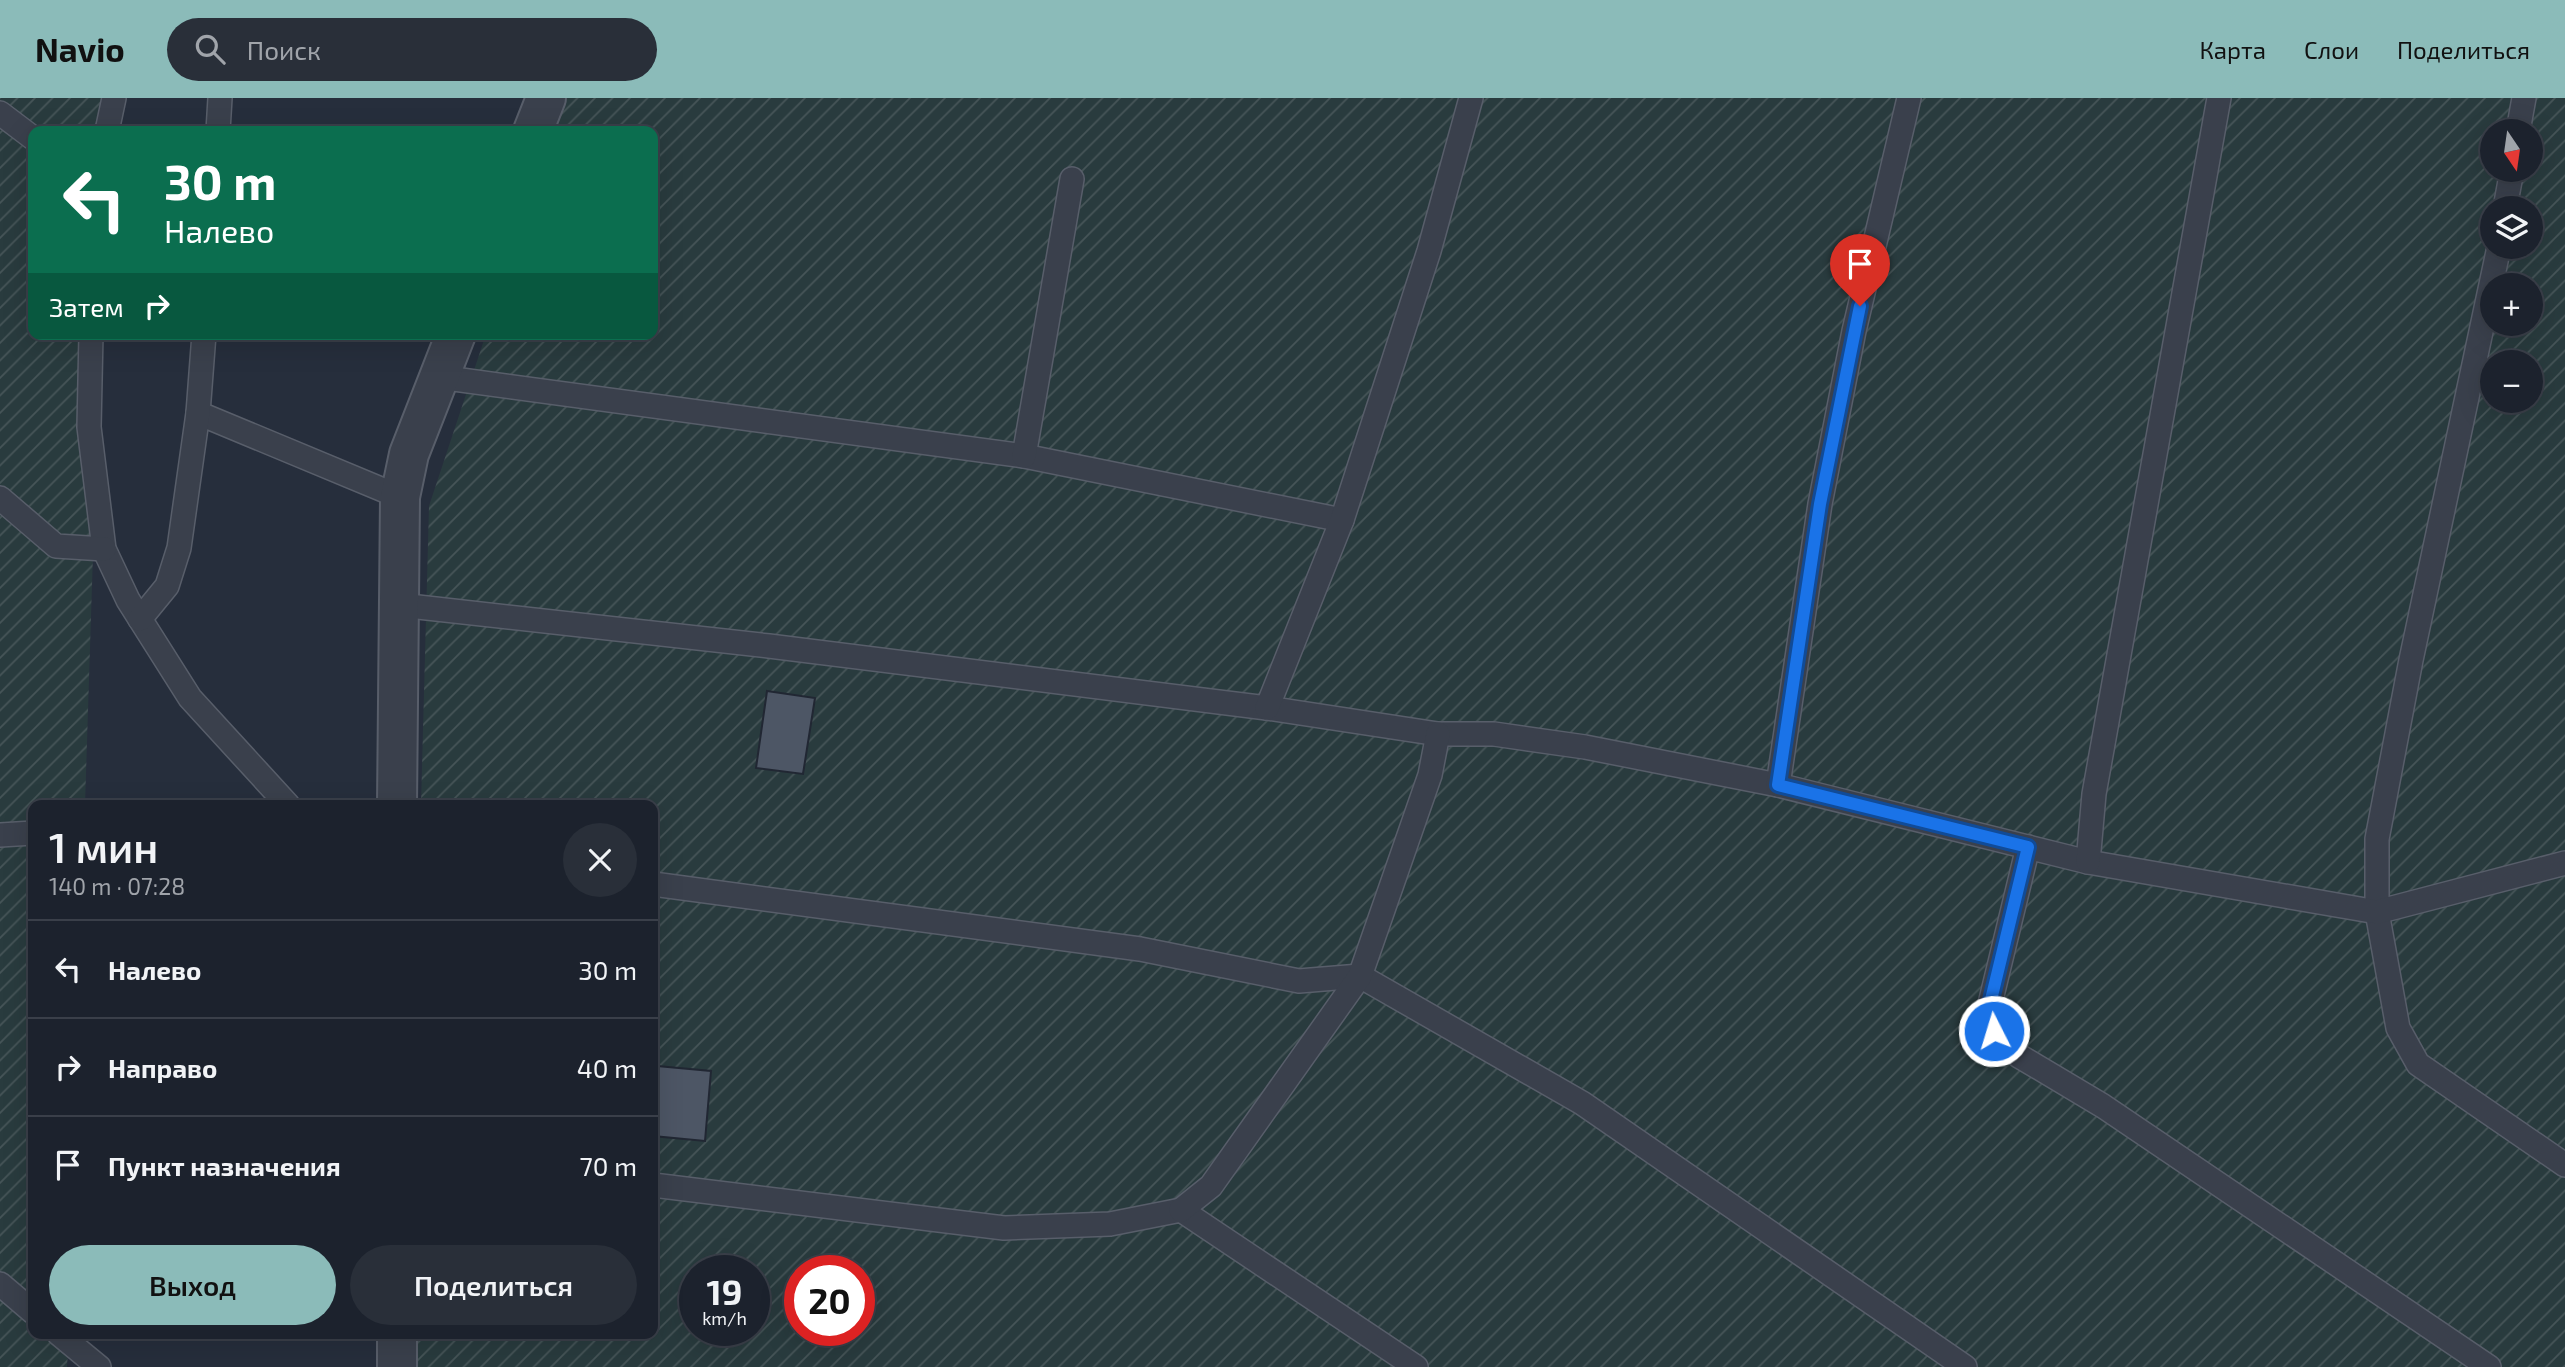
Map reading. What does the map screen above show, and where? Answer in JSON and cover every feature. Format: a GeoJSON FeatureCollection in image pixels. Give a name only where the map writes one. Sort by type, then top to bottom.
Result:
{"type":"FeatureCollection","features":[{"type":"Feature","properties":{"kind":"street"},"geometry":{"type":"LineString","coordinates":[[535,126],[546,98]]}},
{"type":"Feature","properties":{"kind":"street"},"geometry":{"type":"LineString","coordinates":[[397,800],[400,497],[409,454],[454,340]]}},
{"type":"Feature","properties":{"kind":"street"},"geometry":{"type":"LineString","coordinates":[[397,1339],[397,1367]]}},
{"type":"Feature","properties":{"kind":"lane"},"geometry":{"type":"LineString","coordinates":[[108,126],[114,98]]}},
{"type":"Feature","properties":{"kind":"lane"},"geometry":{"type":"LineString","coordinates":[[218,126],[220,98]]}},
{"type":"Feature","properties":{"kind":"lane"},"geometry":{"type":"LineString","coordinates":[[1267,708],[1342,520],[1429,251],[1471,98]]}},
{"type":"Feature","properties":{"kind":"lane"},"geometry":{"type":"LineString","coordinates":[[1778,785],[1820,504],[1854,331],[1909,98]]}},
{"type":"Feature","properties":{"kind":"lane"},"geometry":{"type":"LineString","coordinates":[[2088,862],[2094,794],[2219,98]]}},
{"type":"Feature","properties":{"kind":"lane"},"geometry":{"type":"LineString","coordinates":[[2520,119],[2524,98]]}},
{"type":"Feature","properties":{"kind":"lane"},"geometry":{"type":"LineString","coordinates":[[0,113],[28,134]]}},
{"type":"Feature","properties":{"kind":"lane"},"geometry":{"type":"LineString","coordinates":[[1024,456],[1072,179]]}},
{"type":"Feature","properties":{"kind":"lane"},"geometry":{"type":"LineString","coordinates":[[2497,259],[2376,839],[2377,912],[2398,1028],[2418,1064],[2565,1165]]}},
{"type":"Feature","properties":{"kind":"lane"},"geometry":{"type":"LineString","coordinates":[[91,340],[89,427],[104,549],[140,620],[190,698],[283,800]]}},
{"type":"Feature","properties":{"kind":"lane"},"geometry":{"type":"LineString","coordinates":[[140,620],[167,586],[179,548],[198,413],[204,340]]}},
{"type":"Feature","properties":{"kind":"lane"},"geometry":{"type":"LineString","coordinates":[[439,377],[1024,456],[1342,520]]}},
{"type":"Feature","properties":{"kind":"lane"},"geometry":{"type":"LineString","coordinates":[[198,413],[400,497]]}},
{"type":"Feature","properties":{"kind":"lane"},"geometry":{"type":"LineString","coordinates":[[0,498],[56,546],[104,549]]}},
{"type":"Feature","properties":{"kind":"lane"},"geometry":{"type":"LineString","coordinates":[[400,605],[769,646],[1267,708],[1438,734],[1494,734],[1585,747],[1778,785],[2088,862],[2377,912],[2565,863]]}},
{"type":"Feature","properties":{"kind":"lane"},"geometry":{"type":"LineString","coordinates":[[658,1186],[1004,1228],[1110,1224],[1181,1210],[1211,1186],[1360,976],[1430,775],[1438,734]]}},
{"type":"Feature","properties":{"kind":"lane"},"geometry":{"type":"LineString","coordinates":[[0,835],[28,833]]}},
{"type":"Feature","properties":{"kind":"lane"},"geometry":{"type":"LineString","coordinates":[[2028,847],[1989,1008],[1994,1031],[2018,1056],[2102,1106],[2489,1367]]}},
{"type":"Feature","properties":{"kind":"lane"},"geometry":{"type":"LineString","coordinates":[[658,885],[1140,949],[1298,981],[1360,976],[1582,1102],[1965,1367]]}},
{"type":"Feature","properties":{"kind":"lane"},"geometry":{"type":"LineString","coordinates":[[1181,1210],[1416,1367]]}},
{"type":"Feature","properties":{"kind":"lane"},"geometry":{"type":"LineString","coordinates":[[0,1284],[28,1308]]}},
{"type":"Feature","properties":{"kind":"lane"},"geometry":{"type":"LineString","coordinates":[[65,1339],[99,1367]]}},
{"type":"Feature","properties":{"kind":"shaded area"},"geometry":{"type":"Polygon","coordinates":[[[0,98],[108,98],[107,126],[28,126],[28,340],[100,340],[85,800],[28,800],[28,1339],[69,1339],[67,1367],[0,1367],[0,98]]]}},
{"type":"Feature","properties":{"kind":"shaded area"},"geometry":{"type":"Polygon","coordinates":[[[565,98],[2565,98],[2565,1367],[406,1367],[407,1339],[658,1339],[658,800],[421,800],[429,506],[484,340],[658,340],[658,126],[556,126],[565,98]]]}},
{"type":"Feature","properties":{"kind":"building"},"geometry":{"type":"Polygon","coordinates":[[[767,691],[815,698],[803,774],[756,768],[767,691]]]}},
{"type":"Feature","properties":{"kind":"building"},"geometry":{"type":"Polygon","coordinates":[[[658,1066],[711,1071],[705,1141],[658,1136],[658,1066]]]}},
{"type":"Feature","properties":{"kind":"route"},"geometry":{"type":"LineString","coordinates":[[1860,306],[1820,504],[1778,785],[2028,847],[1989,1008],[1994,1031]]}}]}
